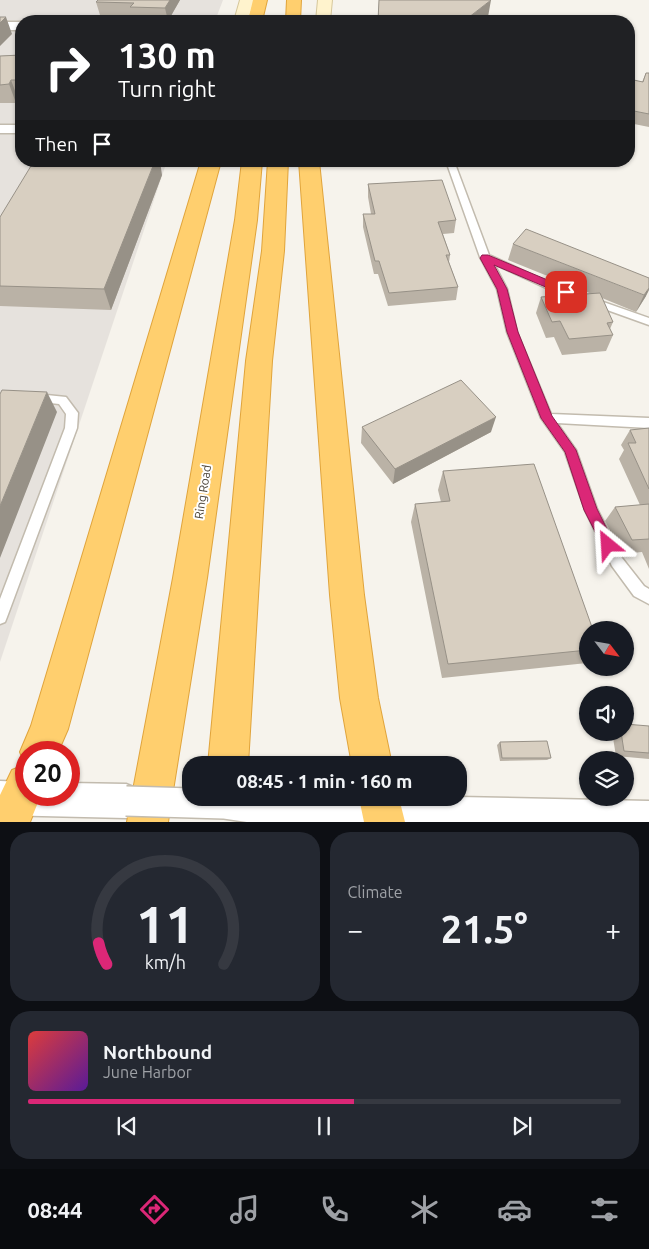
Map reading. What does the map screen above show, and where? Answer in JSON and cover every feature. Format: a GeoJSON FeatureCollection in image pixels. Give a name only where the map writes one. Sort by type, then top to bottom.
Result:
{"type":"FeatureCollection","features":[{"type":"Feature","properties":{"kind":"highway"},"geometry":{"type":"LineString","coordinates":[[256,15],[260,0]]}},
{"type":"Feature","properties":{"kind":"highway"},"geometry":{"type":"LineString","coordinates":[[293,15],[294,0]]}},
{"type":"Feature","properties":{"kind":"highway"},"geometry":{"type":"LineString","coordinates":[[44,741],[49,729],[209,167]]}},
{"type":"Feature","properties":{"kind":"highway","name":"Ring Road"},"geometry":{"type":"LineString","coordinates":[[137,811],[191,568],[246,220],[251,167]]}},
{"type":"Feature","properties":{"kind":"highway"},"geometry":{"type":"LineString","coordinates":[[229,756],[259,361],[273,252],[278,167]]}},
{"type":"Feature","properties":{"kind":"highway"},"geometry":{"type":"LineString","coordinates":[[310,167],[347,595],[358,698],[370,756]]}},
{"type":"Feature","properties":{"kind":"highway"},"geometry":{"type":"LineString","coordinates":[[224,822],[225,806]]}},
{"type":"Feature","properties":{"kind":"street"},"geometry":{"type":"LineString","coordinates":[[242,15],[247,0]]}},
{"type":"Feature","properties":{"kind":"street"},"geometry":{"type":"LineString","coordinates":[[324,15],[325,0]]}},
{"type":"Feature","properties":{"kind":"street"},"geometry":{"type":"LineString","coordinates":[[0,26],[15,26]]}},
{"type":"Feature","properties":{"kind":"street"},"geometry":{"type":"LineString","coordinates":[[0,129],[15,129]]}},
{"type":"Feature","properties":{"kind":"street"},"geometry":{"type":"LineString","coordinates":[[14,800],[137,811],[224,804],[265,810],[382,810],[649,818]]}},
{"type":"Feature","properties":{"kind":"lane"},"geometry":{"type":"LineString","coordinates":[[452,167],[485,258],[502,289],[512,332],[547,418],[570,450],[591,510],[617,562],[639,591],[649,597]]}},
{"type":"Feature","properties":{"kind":"lane"},"geometry":{"type":"LineString","coordinates":[[485,258],[549,286],[649,322]]}},
{"type":"Feature","properties":{"kind":"lane"},"geometry":{"type":"LineString","coordinates":[[0,617],[72,428],[72,413],[62,400],[45,397],[27,398]]}},
{"type":"Feature","properties":{"kind":"lane"},"geometry":{"type":"LineString","coordinates":[[547,418],[649,422]]}},
{"type":"Feature","properties":{"kind":"shaded area"},"geometry":{"type":"Polygon","coordinates":[[[0,0],[223,0],[217,15],[15,15],[15,167],[165,167],[0,662],[0,0]]]}},
{"type":"Feature","properties":{"kind":"building"},"geometry":{"type":"Polygon","coordinates":[[[98,0],[170,0],[165,8],[130,7],[134,3],[96,2],[98,0]]]}},
{"type":"Feature","properties":{"kind":"building"},"geometry":{"type":"Polygon","coordinates":[[[379,0],[491,0],[472,15],[378,15],[379,0]]]}},
{"type":"Feature","properties":{"kind":"building"},"geometry":{"type":"Polygon","coordinates":[[[0,17],[6,17],[0,23],[0,17]]]}},
{"type":"Feature","properties":{"kind":"building"},"geometry":{"type":"Polygon","coordinates":[[[15,55],[15,80],[11,80],[9,84],[0,85],[0,56],[15,55]]]}},
{"type":"Feature","properties":{"kind":"building"},"geometry":{"type":"Polygon","coordinates":[[[646,73],[649,73],[649,114],[635,111],[635,80],[643,82],[646,73]]]}},
{"type":"Feature","properties":{"kind":"building"},"geometry":{"type":"Polygon","coordinates":[[[30,167],[153,167],[104,289],[0,286],[0,217],[30,167]]]}},
{"type":"Feature","properties":{"kind":"building"},"geometry":{"type":"Polygon","coordinates":[[[442,180],[456,220],[438,222],[450,255],[446,255],[458,287],[389,293],[379,261],[375,261],[363,214],[375,214],[368,184],[442,180]]]}},
{"type":"Feature","properties":{"kind":"building"},"geometry":{"type":"Polygon","coordinates":[[[526,229],[649,278],[649,288],[644,295],[513,244],[526,229]]]}},
{"type":"Feature","properties":{"kind":"building"},"geometry":{"type":"Polygon","coordinates":[[[600,293],[613,322],[607,323],[613,335],[569,339],[560,321],[552,322],[541,297],[600,293]]]}},
{"type":"Feature","properties":{"kind":"building"},"geometry":{"type":"Polygon","coordinates":[[[461,380],[496,417],[395,469],[362,427],[461,380]]]}},
{"type":"Feature","properties":{"kind":"building"},"geometry":{"type":"Polygon","coordinates":[[[2,390],[47,392],[0,506],[0,394],[2,390]]]}},
{"type":"Feature","properties":{"kind":"building"},"geometry":{"type":"Polygon","coordinates":[[[649,428],[649,489],[628,443],[636,443],[630,430],[649,428]]]}},
{"type":"Feature","properties":{"kind":"building"},"geometry":{"type":"Polygon","coordinates":[[[534,464],[590,621],[579,621],[579,651],[448,664],[415,504],[450,501],[443,471],[534,464]]]}},
{"type":"Feature","properties":{"kind":"building"},"geometry":{"type":"Polygon","coordinates":[[[649,504],[649,539],[632,540],[615,507],[649,504]]]}},
{"type":"Feature","properties":{"kind":"building"},"geometry":{"type":"Polygon","coordinates":[[[634,725],[649,726],[649,753],[624,751],[622,741],[634,741],[634,725]]]}},
{"type":"Feature","properties":{"kind":"building"},"geometry":{"type":"Polygon","coordinates":[[[547,741],[551,758],[502,758],[500,742],[547,741]]]}},
{"type":"Feature","properties":{"kind":"route"},"geometry":{"type":"LineString","coordinates":[[566,292],[485,258],[502,289],[512,332],[547,418],[570,450],[591,510],[608,545]]}}]}
